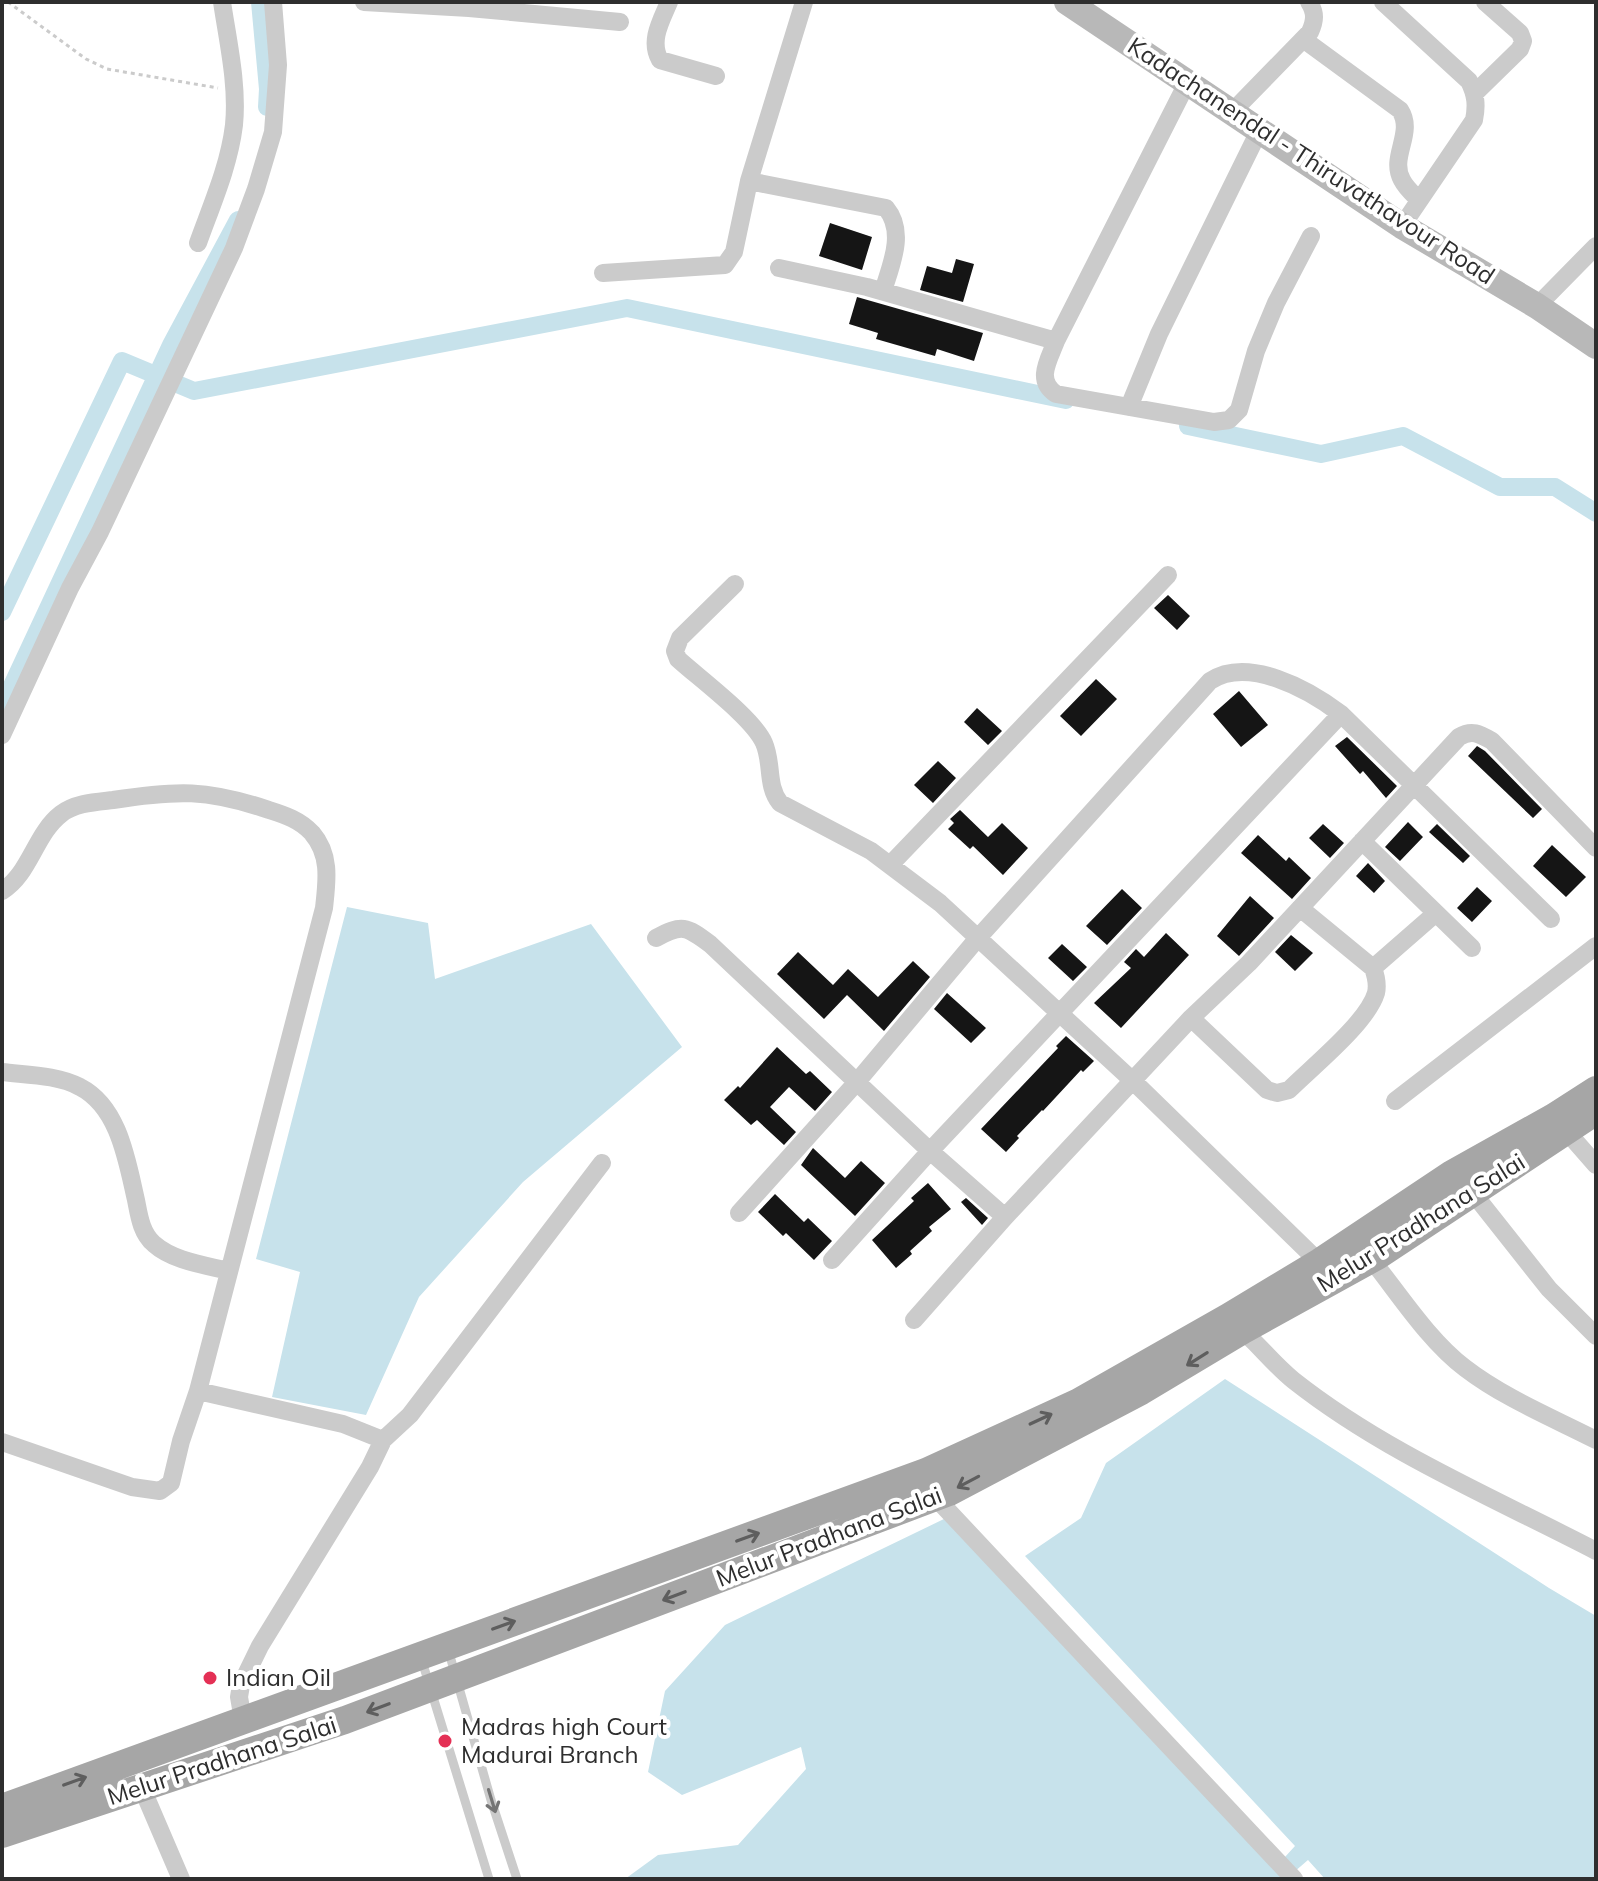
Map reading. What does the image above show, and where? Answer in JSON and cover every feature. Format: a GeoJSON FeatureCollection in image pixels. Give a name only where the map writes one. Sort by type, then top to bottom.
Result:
{"type":"FeatureCollection","features":[{"type":"Feature","properties":{"kind":"main road","name":"Kadachanendal - Thiruvathavour Road"},"geometry":{"type":"LineString","coordinates":[[1084,6],[1188,81],[1402,226],[1537,306],[1596,346]]}},
{"type":"Feature","properties":{"kind":"main road","name":"Melur Pradhana Salai"},"geometry":{"type":"LineString","coordinates":[[1326,1270],[1371,1259],[1473,1193],[1560,1124],[1596,1090]]}},
{"type":"Feature","properties":{"kind":"main road","name":"Melur Pradhana Salai"},"geometry":{"type":"LineString","coordinates":[[2,1808],[926,1472],[1079,1402],[1235,1324],[1326,1270],[1452,1174],[1560,1124],[1596,1111]]}},
{"type":"Feature","properties":{"kind":"main road","name":"Melur Pradhana Salai"},"geometry":{"type":"LineString","coordinates":[[2,1834],[331,1725],[935,1497],[1141,1391],[1235,1324]]}},
{"type":"Feature","properties":{"kind":"street"},"geometry":{"type":"LineString","coordinates":[[198,243],[227,166],[234,123],[222,2]]}},
{"type":"Feature","properties":{"kind":"street"},"geometry":{"type":"LineString","coordinates":[[2,735],[234,248],[256,189],[273,132],[278,65],[273,2]]}},
{"type":"Feature","properties":{"kind":"street"},"geometry":{"type":"LineString","coordinates":[[364,2],[470,5],[620,22]]}},
{"type":"Feature","properties":{"kind":"street"},"geometry":{"type":"LineString","coordinates":[[669,2],[655,43],[660,60],[716,76]]}},
{"type":"Feature","properties":{"kind":"street"},"geometry":{"type":"LineString","coordinates":[[603,273],[725,265],[734,252],[749,181],[804,2]]}},
{"type":"Feature","properties":{"kind":"street"},"geometry":{"type":"LineString","coordinates":[[1233,111],[1303,39],[1314,23],[1314,10],[1309,2]]}},
{"type":"Feature","properties":{"kind":"street"},"geometry":{"type":"LineString","coordinates":[[1383,2],[1469,81],[1475,93],[1474,120],[1402,226]]}},
{"type":"Feature","properties":{"kind":"street"},"geometry":{"type":"LineString","coordinates":[[1475,93],[1520,49],[1523,41],[1520,33],[1485,2]]}},
{"type":"Feature","properties":{"kind":"street"},"geometry":{"type":"LineString","coordinates":[[1303,39],[1400,110],[1405,119],[1405,131],[1398,161],[1399,176],[1419,200]]}},
{"type":"Feature","properties":{"kind":"street"},"geometry":{"type":"LineString","coordinates":[[1188,81],[1056,341],[1044,375],[1050,390],[1056,394],[1214,422],[1229,420],[1239,410],[1256,351],[1276,303],[1311,236]]}},
{"type":"Feature","properties":{"kind":"street"},"geometry":{"type":"LineString","coordinates":[[1129,407],[1166,320],[1260,129]]}},
{"type":"Feature","properties":{"kind":"street"},"geometry":{"type":"LineString","coordinates":[[749,181],[886,208],[894,217],[897,242],[883,291]]}},
{"type":"Feature","properties":{"kind":"street"},"geometry":{"type":"LineString","coordinates":[[1537,306],[1596,246]]}},
{"type":"Feature","properties":{"kind":"street"},"geometry":{"type":"LineString","coordinates":[[779,268],[883,291],[1056,341]]}},
{"type":"Feature","properties":{"kind":"street"},"geometry":{"type":"LineString","coordinates":[[890,865],[1168,575]]}},
{"type":"Feature","properties":{"kind":"street"},"geometry":{"type":"LineString","coordinates":[[735,584],[680,638],[675,651],[678,659],[752,726],[764,742],[773,794],[780,803],[871,851],[940,903],[1133,1081],[1326,1270]]}},
{"type":"Feature","properties":{"kind":"street"},"geometry":{"type":"LineString","coordinates":[[739,1213],[856,1083],[977,939],[1210,681],[1223,673],[1239,671],[1296,686],[1341,714],[1551,919]]}},
{"type":"Feature","properties":{"kind":"street"},"geometry":{"type":"LineString","coordinates":[[832,1260],[930,1151],[1341,714]]}},
{"type":"Feature","properties":{"kind":"street"},"geometry":{"type":"LineString","coordinates":[[914,1320],[1005,1217],[1191,1018],[1249,963],[1459,737],[1467,732],[1479,733],[1492,741],[1596,848]]}},
{"type":"Feature","properties":{"kind":"street"},"geometry":{"type":"LineString","coordinates":[[2,891],[10,887],[45,831],[62,813],[82,804],[161,793],[195,791],[236,798],[294,818],[312,832],[323,849],[328,870],[324,908],[198,1391],[171,1483],[160,1491],[132,1487],[2,1442]]}},
{"type":"Feature","properties":{"kind":"street"},"geometry":{"type":"LineString","coordinates":[[1362,841],[1472,948]]}},
{"type":"Feature","properties":{"kind":"street"},"geometry":{"type":"LineString","coordinates":[[1191,1018],[1267,1090],[1283,1093],[1355,1025],[1369,1007],[1377,985],[1373,968],[1300,908]]}},
{"type":"Feature","properties":{"kind":"street"},"geometry":{"type":"LineString","coordinates":[[1373,968],[1436,913]]}},
{"type":"Feature","properties":{"kind":"street"},"geometry":{"type":"LineString","coordinates":[[656,938],[673,929],[693,931],[1005,1217]]}},
{"type":"Feature","properties":{"kind":"street"},"geometry":{"type":"LineString","coordinates":[[1395,1101],[1596,946]]}},
{"type":"Feature","properties":{"kind":"street"},"geometry":{"type":"LineString","coordinates":[[2,1072],[58,1079],[80,1086],[96,1098],[109,1115],[125,1153],[143,1230],[152,1243],[166,1253],[229,1271]]}},
{"type":"Feature","properties":{"kind":"street"},"geometry":{"type":"LineString","coordinates":[[1560,1124],[1596,1165]]}},
{"type":"Feature","properties":{"kind":"street"},"geometry":{"type":"LineString","coordinates":[[243,1720],[239,1697],[247,1672],[280,1612],[370,1467],[383,1440],[410,1415],[602,1163]]}},
{"type":"Feature","properties":{"kind":"street"},"geometry":{"type":"LineString","coordinates":[[1473,1193],[1549,1289],[1596,1336]]}},
{"type":"Feature","properties":{"kind":"street"},"geometry":{"type":"LineString","coordinates":[[1371,1259],[1462,1366],[1483,1381],[1596,1440]]}},
{"type":"Feature","properties":{"kind":"street"},"geometry":{"type":"LineString","coordinates":[[1235,1324],[1292,1379],[1357,1424],[1437,1471],[1596,1551]]}},
{"type":"Feature","properties":{"kind":"street"},"geometry":{"type":"LineString","coordinates":[[198,1391],[343,1424],[383,1440]]}},
{"type":"Feature","properties":{"kind":"street"},"geometry":{"type":"LineString","coordinates":[[935,1497],[1293,1878]]}},
{"type":"Feature","properties":{"kind":"street"},"geometry":{"type":"LineString","coordinates":[[142,1788],[181,1879]]}},
{"type":"Feature","properties":{"kind":"lane"},"geometry":{"type":"LineString","coordinates":[[447,1646],[517,1879]]}},
{"type":"Feature","properties":{"kind":"lane"},"geometry":{"type":"LineString","coordinates":[[420,1656],[489,1879]]}},
{"type":"Feature","properties":{"kind":"path"},"geometry":{"type":"LineString","coordinates":[[8,2],[86,59],[107,69],[233,91]]}},
{"type":"Feature","properties":{"kind":"water"},"geometry":{"type":"Polygon","coordinates":[[[347,907],[428,923],[435,979],[591,924],[682,1047],[523,1182],[419,1297],[366,1415],[272,1397],[300,1272],[256,1259],[347,907]]]}},
{"type":"Feature","properties":{"kind":"water"},"geometry":{"type":"Polygon","coordinates":[[[1225,1379],[1596,1616],[1596,1879],[1325,1879],[1308,1860],[1286,1879],[625,1879],[658,1855],[738,1845],[806,1769],[801,1747],[682,1795],[648,1772],[665,1691],[725,1625],[946,1518],[1274,1869],[1295,1846],[1025,1556],[1081,1518],[1106,1463],[1225,1379]]]}},
{"type":"Feature","properties":{"kind":"building"},"geometry":{"type":"Polygon","coordinates":[[[830,223],[872,237],[862,270],[819,256],[830,223]]]}},
{"type":"Feature","properties":{"kind":"building"},"geometry":{"type":"Polygon","coordinates":[[[956,259],[974,264],[963,302],[920,290],[927,266],[952,273],[956,259]]]}},
{"type":"Feature","properties":{"kind":"building"},"geometry":{"type":"Polygon","coordinates":[[[857,297],[983,333],[974,361],[937,349],[935,356],[876,339],[878,333],[849,324],[857,297]]]}},
{"type":"Feature","properties":{"kind":"building"},"geometry":{"type":"Polygon","coordinates":[[[1168,595],[1190,616],[1177,630],[1154,608],[1168,595]]]}},
{"type":"Feature","properties":{"kind":"building"},"geometry":{"type":"Polygon","coordinates":[[[1096,679],[1117,699],[1081,736],[1060,716],[1096,679]]]}},
{"type":"Feature","properties":{"kind":"building"},"geometry":{"type":"Polygon","coordinates":[[[1239,691],[1268,725],[1241,747],[1213,714],[1239,691]]]}},
{"type":"Feature","properties":{"kind":"building"},"geometry":{"type":"Polygon","coordinates":[[[977,708],[1002,731],[988,745],[964,722],[977,708]]]}},
{"type":"Feature","properties":{"kind":"building"},"geometry":{"type":"Polygon","coordinates":[[[1347,737],[1397,786],[1386,798],[1363,771],[1360,774],[1335,746],[1347,737]]]}},
{"type":"Feature","properties":{"kind":"building"},"geometry":{"type":"Polygon","coordinates":[[[1477,746],[1542,809],[1533,818],[1468,756],[1477,746]]]}},
{"type":"Feature","properties":{"kind":"building"},"geometry":{"type":"Polygon","coordinates":[[[938,761],[956,778],[933,803],[914,785],[938,761]]]}},
{"type":"Feature","properties":{"kind":"building"},"geometry":{"type":"Polygon","coordinates":[[[960,810],[988,837],[1002,823],[1028,848],[1003,875],[973,846],[970,849],[948,829],[954,823],[950,819],[960,810]]]}},
{"type":"Feature","properties":{"kind":"building"},"geometry":{"type":"Polygon","coordinates":[[[1408,822],[1423,837],[1400,861],[1385,847],[1408,822]]]}},
{"type":"Feature","properties":{"kind":"building"},"geometry":{"type":"Polygon","coordinates":[[[1323,824],[1344,843],[1330,858],[1309,838],[1323,824]]]}},
{"type":"Feature","properties":{"kind":"building"},"geometry":{"type":"Polygon","coordinates":[[[1437,824],[1470,856],[1463,863],[1429,832],[1437,824]]]}},
{"type":"Feature","properties":{"kind":"building"},"geometry":{"type":"Polygon","coordinates":[[[1258,835],[1286,861],[1289,857],[1311,878],[1292,899],[1241,853],[1258,835]]]}},
{"type":"Feature","properties":{"kind":"building"},"geometry":{"type":"Polygon","coordinates":[[[1552,845],[1586,877],[1566,897],[1533,866],[1552,845]]]}},
{"type":"Feature","properties":{"kind":"building"},"geometry":{"type":"Polygon","coordinates":[[[1368,863],[1385,881],[1374,893],[1356,876],[1368,863]]]}},
{"type":"Feature","properties":{"kind":"building"},"geometry":{"type":"Polygon","coordinates":[[[1477,887],[1492,901],[1472,922],[1457,908],[1477,887]]]}},
{"type":"Feature","properties":{"kind":"building"},"geometry":{"type":"Polygon","coordinates":[[[1122,889],[1142,908],[1107,945],[1086,926],[1122,889]]]}},
{"type":"Feature","properties":{"kind":"building"},"geometry":{"type":"Polygon","coordinates":[[[1250,896],[1274,918],[1239,956],[1217,936],[1250,896]]]}},
{"type":"Feature","properties":{"kind":"building"},"geometry":{"type":"Polygon","coordinates":[[[1166,933],[1189,955],[1121,1028],[1094,1003],[1131,968],[1124,962],[1136,949],[1144,957],[1166,933]]]}},
{"type":"Feature","properties":{"kind":"building"},"geometry":{"type":"Polygon","coordinates":[[[1291,935],[1313,953],[1295,971],[1275,952],[1291,935]]]}},
{"type":"Feature","properties":{"kind":"building"},"geometry":{"type":"Polygon","coordinates":[[[1062,944],[1087,967],[1073,981],[1048,958],[1062,944]]]}},
{"type":"Feature","properties":{"kind":"building"},"geometry":{"type":"Polygon","coordinates":[[[798,952],[833,985],[848,969],[878,997],[913,961],[930,977],[884,1031],[847,995],[824,1019],[777,974],[798,952]]]}},
{"type":"Feature","properties":{"kind":"building"},"geometry":{"type":"Polygon","coordinates":[[[947,993],[986,1028],[971,1043],[934,1009],[947,993]]]}},
{"type":"Feature","properties":{"kind":"building"},"geometry":{"type":"Polygon","coordinates":[[[1066,1036],[1094,1061],[1042,1110],[1006,1152],[981,1129],[1066,1036]]]}},
{"type":"Feature","properties":{"kind":"building"},"geometry":{"type":"Polygon","coordinates":[[[777,1047],[806,1074],[810,1071],[832,1092],[815,1111],[789,1087],[770,1107],[796,1132],[784,1145],[757,1120],[751,1125],[724,1100],[738,1086],[740,1088],[777,1047]]]}},
{"type":"Feature","properties":{"kind":"building"},"geometry":{"type":"Polygon","coordinates":[[[813,1148],[845,1178],[861,1161],[885,1183],[855,1216],[801,1165],[813,1148]]]}},
{"type":"Feature","properties":{"kind":"building"},"geometry":{"type":"Polygon","coordinates":[[[928,1183],[951,1209],[929,1227],[932,1231],[896,1268],[872,1240],[914,1201],[911,1198],[928,1183]]]}},
{"type":"Feature","properties":{"kind":"building"},"geometry":{"type":"Polygon","coordinates":[[[775,1194],[804,1222],[808,1218],[832,1241],[814,1260],[758,1212],[775,1194]]]}},
{"type":"Feature","properties":{"kind":"building"},"geometry":{"type":"Polygon","coordinates":[[[966,1198],[988,1218],[982,1225],[961,1202],[966,1198]]]}},
{"type":"Feature","properties":{"kind":"waterway"},"geometry":{"type":"LineString","coordinates":[[260,2],[267,107]]}},
{"type":"Feature","properties":{"kind":"waterway"},"geometry":{"type":"LineString","coordinates":[[2,707],[171,345],[238,220]]}},
{"type":"Feature","properties":{"kind":"waterway"},"geometry":{"type":"LineString","coordinates":[[2,612],[122,361],[194,391],[627,308],[1066,400]]}},
{"type":"Feature","properties":{"kind":"waterway"},"geometry":{"type":"LineString","coordinates":[[1188,426],[1321,454],[1403,436],[1500,487],[1555,487],[1596,513]]}},
{"type":"Feature","properties":{"kind":"place","name":"Indian Oil"},"geometry":{"type":"Point","coordinates":[210,1678]}},
{"type":"Feature","properties":{"kind":"place","name":"Madras high Court Madurai Branch"},"geometry":{"type":"Point","coordinates":[445,1741]}}]}
